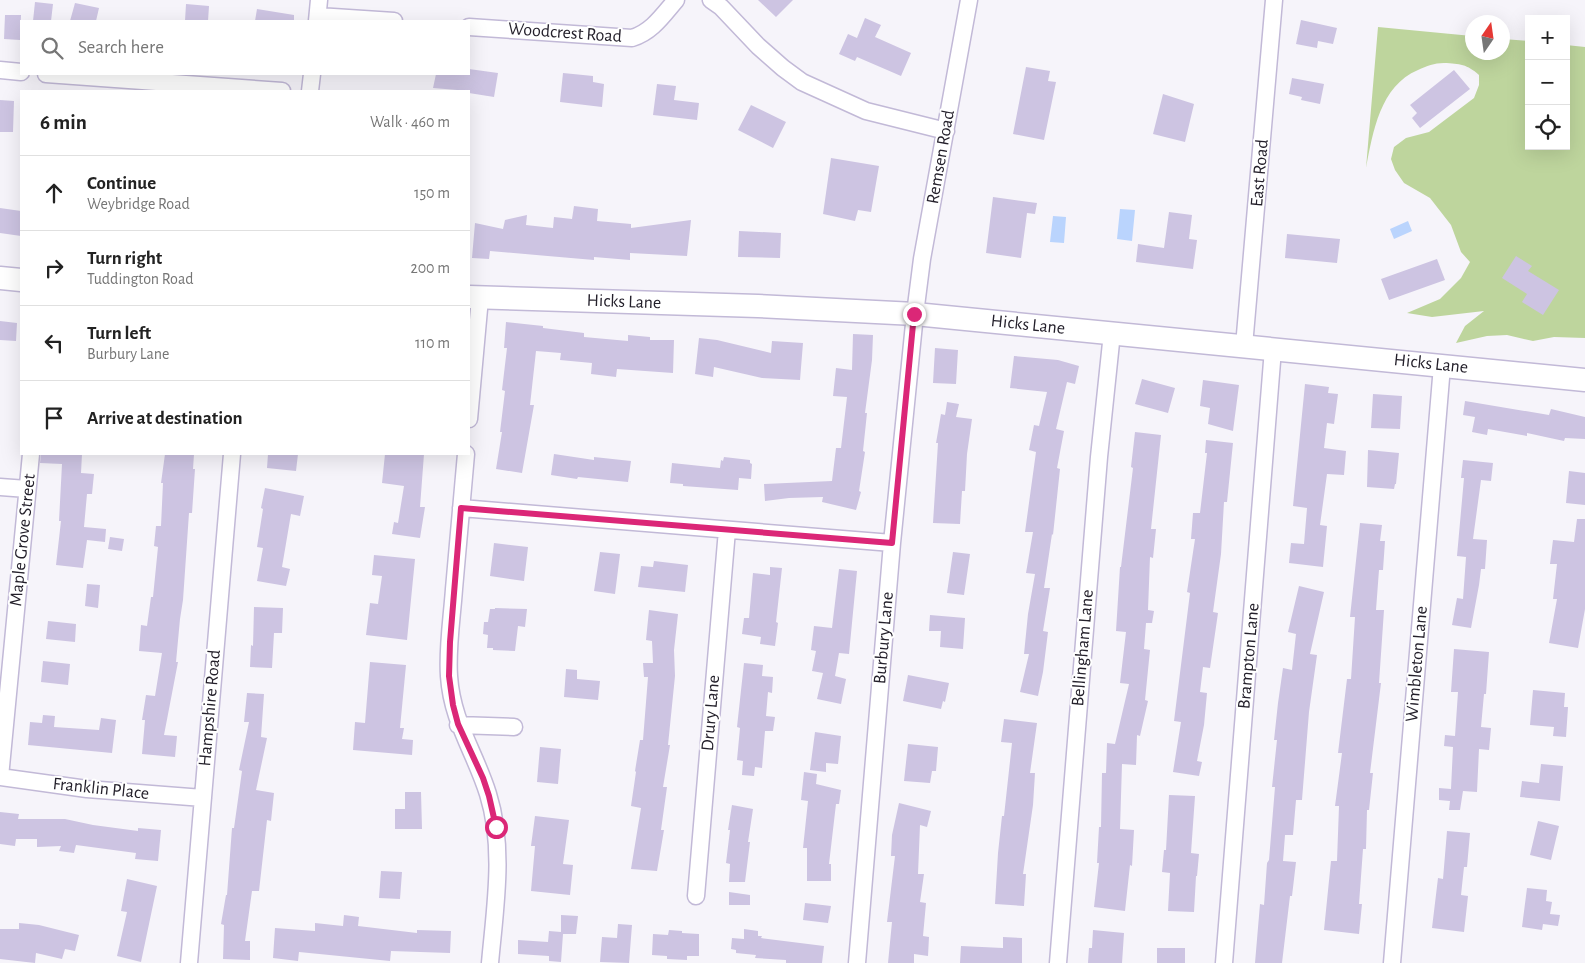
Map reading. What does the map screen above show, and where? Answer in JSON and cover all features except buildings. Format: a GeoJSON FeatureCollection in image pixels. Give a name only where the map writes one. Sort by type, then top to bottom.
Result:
{"type":"FeatureCollection","features":[{"type":"Feature","properties":{"kind":"main road"},"geometry":{"type":"LineString","coordinates":[[0,278],[20,280]]}},
{"type":"Feature","properties":{"kind":"main road","name":"Hicks Lane"},"geometry":{"type":"LineString","coordinates":[[474,298],[748,306],[914,314],[1585,380]]}},
{"type":"Feature","properties":{"kind":"street","name":"Woodcrest Road"},"geometry":{"type":"LineString","coordinates":[[470,27],[632,38],[642,35],[652,27],[676,0]]}},
{"type":"Feature","properties":{"kind":"street"},"geometry":{"type":"LineString","coordinates":[[711,0],[721,7],[765,52],[802,82],[866,111],[946,131]]}},
{"type":"Feature","properties":{"kind":"street","name":"Remsen Road"},"geometry":{"type":"LineString","coordinates":[[914,314],[922,259],[969,0]]}},
{"type":"Feature","properties":{"kind":"street","name":"East Road"},"geometry":{"type":"LineString","coordinates":[[1244,346],[1274,0]]}},
{"type":"Feature","properties":{"kind":"street"},"geometry":{"type":"LineString","coordinates":[[318,12],[386,20]]}},
{"type":"Feature","properties":{"kind":"street"},"geometry":{"type":"LineString","coordinates":[[0,70],[20,72]]}},
{"type":"Feature","properties":{"kind":"street"},"geometry":{"type":"LineString","coordinates":[[60,75],[268,90]]}},
{"type":"Feature","properties":{"kind":"street"},"geometry":{"type":"LineString","coordinates":[[310,90],[312,75]]}},
{"type":"Feature","properties":{"kind":"street"},"geometry":{"type":"LineString","coordinates":[[470,395],[474,298]]}},
{"type":"Feature","properties":{"kind":"street","name":"Burbury Lane"},"geometry":{"type":"LineString","coordinates":[[857,963],[892,543],[914,314]]}},
{"type":"Feature","properties":{"kind":"street","name":"Bellingham Lane"},"geometry":{"type":"LineString","coordinates":[[1058,963],[1098,467],[1112,333]]}},
{"type":"Feature","properties":{"kind":"street","name":"Brampton Lane"},"geometry":{"type":"LineString","coordinates":[[1224,963],[1273,348]]}},
{"type":"Feature","properties":{"kind":"street","name":"Wimbleton Lane"},"geometry":{"type":"LineString","coordinates":[[1392,963],[1442,366]]}},
{"type":"Feature","properties":{"kind":"street","name":"Maple Grove Street"},"geometry":{"type":"LineString","coordinates":[[0,777],[31,455]]}},
{"type":"Feature","properties":{"kind":"street","name":"Hampshire Road"},"geometry":{"type":"LineString","coordinates":[[189,963],[232,455]]}},
{"type":"Feature","properties":{"kind":"street"},"geometry":{"type":"LineString","coordinates":[[466,455],[450,642],[449,676],[458,724],[483,778],[496,827],[498,874],[490,963]]}},
{"type":"Feature","properties":{"kind":"street"},"geometry":{"type":"LineString","coordinates":[[0,486],[27,489]]}},
{"type":"Feature","properties":{"kind":"street"},"geometry":{"type":"LineString","coordinates":[[461,508],[892,543]]}},
{"type":"Feature","properties":{"kind":"street","name":"Drury Lane"},"geometry":{"type":"LineString","coordinates":[[696,896],[727,530]]}},
{"type":"Feature","properties":{"kind":"street"},"geometry":{"type":"LineString","coordinates":[[458,724],[514,727]]}},
{"type":"Feature","properties":{"kind":"street","name":"Franklin Place"},"geometry":{"type":"LineString","coordinates":[[0,777],[87,789],[203,798]]}},
{"type":"Feature","properties":{"kind":"green space"},"geometry":{"type":"Polygon","coordinates":[[[1378,27],[1465,35],[1465,60],[1510,60],[1510,40],[1525,41],[1525,150],[1570,150],[1570,45],[1585,47],[1585,338],[1554,337],[1533,341],[1507,335],[1487,336],[1456,343],[1465,326],[1484,311],[1432,317],[1407,313],[1440,299],[1461,278],[1470,262],[1461,252],[1451,225],[1430,198],[1404,183],[1395,170],[1391,159],[1394,147],[1406,138],[1429,132],[1474,98],[1479,85],[1479,75],[1463,65],[1444,63],[1428,66],[1405,77],[1395,87],[1380,111],[1366,168],[1378,27]]]}},
{"type":"Feature","properties":{"kind":"water"},"geometry":{"type":"Polygon","coordinates":[[[1120,209],[1135,210],[1132,241],[1117,239],[1120,209]]]}},
{"type":"Feature","properties":{"kind":"water"},"geometry":{"type":"Polygon","coordinates":[[[1053,216],[1066,217],[1064,243],[1050,242],[1053,216]]]}},
{"type":"Feature","properties":{"kind":"water"},"geometry":{"type":"Polygon","coordinates":[[[1408,221],[1412,231],[1394,239],[1390,229],[1408,221]]]}},
{"type":"Feature","properties":{"kind":"route"},"geometry":{"type":"LineString","coordinates":[[496,827],[483,778],[458,724],[449,676],[461,508],[892,543],[914,314]]}}]}
